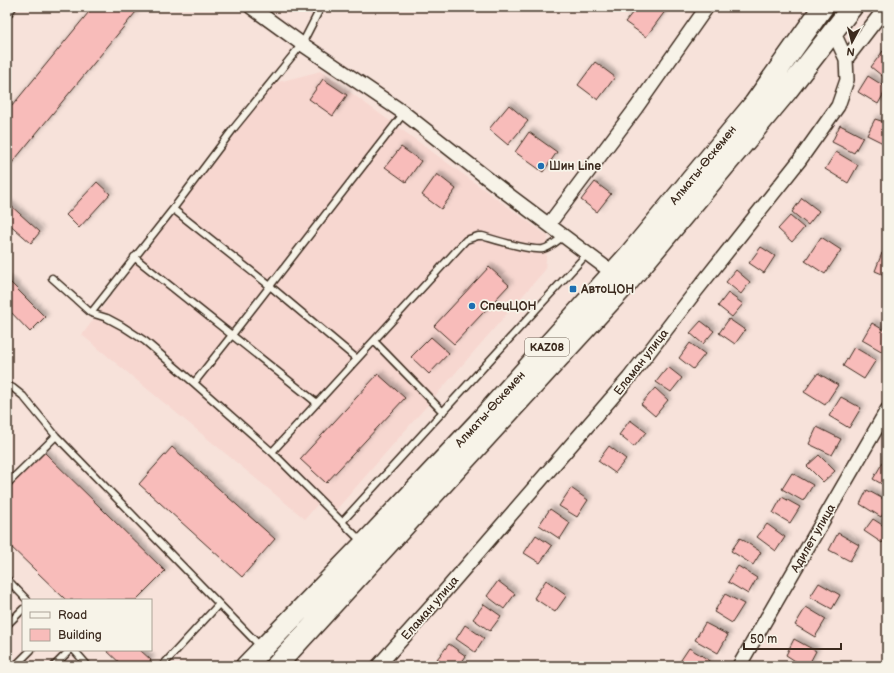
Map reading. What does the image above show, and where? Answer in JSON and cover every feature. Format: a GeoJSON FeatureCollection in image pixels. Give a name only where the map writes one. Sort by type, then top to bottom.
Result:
{"type":"FeatureCollection","features":[{"type":"Feature","properties":{"kind":"main road","name":"Алматы-Өскемен"},"geometry":{"type":"LineString","coordinates":[[246,666],[478,423],[634,250],[754,104],[779,85],[823,7]]}},
{"type":"Feature","properties":{"kind":"main road","name":"Алматы-Өскемен"},"geometry":{"type":"LineString","coordinates":[[276,666],[628,282],[779,85],[833,31],[852,7]]}},
{"type":"Feature","properties":{"kind":"street"},"geometry":{"type":"LineString","coordinates":[[251,7],[302,44],[404,113],[501,189],[613,273]]}},
{"type":"Feature","properties":{"kind":"street"},"geometry":{"type":"LineString","coordinates":[[549,224],[636,108],[707,7]]}},
{"type":"Feature","properties":{"kind":"street"},"geometry":{"type":"LineString","coordinates":[[846,59],[886,7]]}},
{"type":"Feature","properties":{"kind":"street","name":"Еламан улица"},"geometry":{"type":"LineString","coordinates":[[378,666],[629,378],[799,161],[838,106],[847,80],[846,59],[833,31]]}},
{"type":"Feature","properties":{"kind":"street","name":"Адилет улица"},"geometry":{"type":"LineString","coordinates":[[739,666],[887,410]]}},
{"type":"Feature","properties":{"kind":"lane"},"geometry":{"type":"LineString","coordinates":[[7,16],[13,7]]}},
{"type":"Feature","properties":{"kind":"lane"},"geometry":{"type":"LineString","coordinates":[[91,313],[173,209],[234,128],[302,44],[321,7]]}},
{"type":"Feature","properties":{"kind":"lane"},"geometry":{"type":"LineString","coordinates":[[194,383],[404,113]]}},
{"type":"Feature","properties":{"kind":"lane"},"geometry":{"type":"LineString","coordinates":[[173,209],[270,286],[357,359]]}},
{"type":"Feature","properties":{"kind":"lane"},"geometry":{"type":"LineString","coordinates":[[272,452],[466,240],[482,236],[528,248],[542,249],[551,246],[564,236]]}},
{"type":"Feature","properties":{"kind":"lane"},"geometry":{"type":"LineString","coordinates":[[342,522],[587,254]]}},
{"type":"Feature","properties":{"kind":"lane"},"geometry":{"type":"LineString","coordinates":[[134,257],[317,403]]}},
{"type":"Feature","properties":{"kind":"lane"},"geometry":{"type":"LineString","coordinates":[[52,278],[91,313],[106,318],[144,341],[194,383],[272,452],[364,544]]}},
{"type":"Feature","properties":{"kind":"lane"},"geometry":{"type":"LineString","coordinates":[[374,341],[443,412]]}},
{"type":"Feature","properties":{"kind":"lane"},"geometry":{"type":"LineString","coordinates":[[7,385],[23,396],[56,436],[263,648]]}},
{"type":"Feature","properties":{"kind":"lane"},"geometry":{"type":"LineString","coordinates":[[7,484],[56,436]]}},
{"type":"Feature","properties":{"kind":"lane"},"geometry":{"type":"LineString","coordinates":[[7,579],[26,599]]}},
{"type":"Feature","properties":{"kind":"lane"},"geometry":{"type":"LineString","coordinates":[[162,666],[220,604]]}},
{"type":"Feature","properties":{"kind":"lane"},"geometry":{"type":"LineString","coordinates":[[7,625],[22,610]]}},
{"type":"Feature","properties":{"kind":"lane"},"geometry":{"type":"LineString","coordinates":[[15,666],[30,651]]}},
{"type":"Feature","properties":{"kind":"lane"},"geometry":{"type":"LineString","coordinates":[[54,666],[69,651]]}},
{"type":"Feature","properties":{"kind":"lane"},"geometry":{"type":"LineString","coordinates":[[75,651],[88,666]]}},
{"type":"Feature","properties":{"kind":"shaded area"},"geometry":{"type":"Polygon","coordinates":[[[321,71],[548,236],[545,270],[336,510],[322,499],[305,519],[82,335],[267,85],[321,71]]]}},
{"type":"Feature","properties":{"kind":"building"},"geometry":{"type":"Polygon","coordinates":[[[93,7],[140,7],[7,169],[7,112],[93,7]]]}},
{"type":"Feature","properties":{"kind":"building"},"geometry":{"type":"Polygon","coordinates":[[[637,7],[662,7],[666,10],[646,37],[625,22],[637,7]]]}},
{"type":"Feature","properties":{"kind":"building"},"geometry":{"type":"Polygon","coordinates":[[[883,51],[887,55],[886,79],[871,67],[883,51]]]}},
{"type":"Feature","properties":{"kind":"building"},"geometry":{"type":"Polygon","coordinates":[[[595,62],[615,77],[598,100],[578,85],[595,62]]]}},
{"type":"Feature","properties":{"kind":"building"},"geometry":{"type":"Polygon","coordinates":[[[868,76],[887,88],[878,104],[858,92],[868,76]]]}},
{"type":"Feature","properties":{"kind":"building"},"geometry":{"type":"Polygon","coordinates":[[[323,79],[347,95],[333,116],[309,99],[323,79]]]}},
{"type":"Feature","properties":{"kind":"building"},"geometry":{"type":"Polygon","coordinates":[[[509,105],[528,121],[508,145],[489,129],[509,105]]]}},
{"type":"Feature","properties":{"kind":"building"},"geometry":{"type":"Polygon","coordinates":[[[875,119],[887,123],[887,140],[885,144],[867,135],[875,119]]]}},
{"type":"Feature","properties":{"kind":"building"},"geometry":{"type":"Polygon","coordinates":[[[840,125],[863,137],[854,153],[832,142],[840,125]]]}},
{"type":"Feature","properties":{"kind":"building"},"geometry":{"type":"Polygon","coordinates":[[[529,132],[557,152],[543,172],[515,152],[529,132]]]}},
{"type":"Feature","properties":{"kind":"building"},"geometry":{"type":"Polygon","coordinates":[[[401,147],[421,161],[406,182],[385,167],[401,147]]]}},
{"type":"Feature","properties":{"kind":"building"},"geometry":{"type":"Polygon","coordinates":[[[836,152],[858,165],[848,183],[825,169],[836,152]]]}},
{"type":"Feature","properties":{"kind":"building"},"geometry":{"type":"Polygon","coordinates":[[[437,174],[456,189],[441,209],[422,195],[437,174]]]}},
{"type":"Feature","properties":{"kind":"building"},"geometry":{"type":"Polygon","coordinates":[[[97,182],[110,194],[79,228],[66,215],[97,182]]]}},
{"type":"Feature","properties":{"kind":"building"},"geometry":{"type":"Polygon","coordinates":[[[595,182],[611,194],[597,212],[581,200],[595,182]]]}},
{"type":"Feature","properties":{"kind":"building"},"geometry":{"type":"Polygon","coordinates":[[[802,198],[819,211],[808,225],[792,212],[802,198]]]}},
{"type":"Feature","properties":{"kind":"building"},"geometry":{"type":"Polygon","coordinates":[[[9,204],[40,232],[31,243],[7,222],[7,206],[9,204]]]}},
{"type":"Feature","properties":{"kind":"building"},"geometry":{"type":"Polygon","coordinates":[[[790,216],[804,228],[792,242],[778,229],[790,216]]]}},
{"type":"Feature","properties":{"kind":"building"},"geometry":{"type":"Polygon","coordinates":[[[821,237],[841,250],[825,274],[805,261],[821,237]]]}},
{"type":"Feature","properties":{"kind":"building"},"geometry":{"type":"Polygon","coordinates":[[[761,247],[775,256],[764,273],[749,263],[761,247]]]}},
{"type":"Feature","properties":{"kind":"building"},"geometry":{"type":"Polygon","coordinates":[[[882,253],[887,255],[887,276],[875,271],[882,253]]]}},
{"type":"Feature","properties":{"kind":"building","name":"СпецЦОН"},"geometry":{"type":"Polygon","coordinates":[[[489,267],[509,285],[454,344],[434,326],[489,267]]]}},
{"type":"Feature","properties":{"kind":"building"},"geometry":{"type":"Polygon","coordinates":[[[736,270],[750,282],[741,294],[726,282],[736,270]]]}},
{"type":"Feature","properties":{"kind":"building"},"geometry":{"type":"Polygon","coordinates":[[[7,279],[45,317],[30,332],[7,308],[7,279]]]}},
{"type":"Feature","properties":{"kind":"building"},"geometry":{"type":"Polygon","coordinates":[[[728,293],[743,304],[732,317],[718,306],[728,293]]]}},
{"type":"Feature","properties":{"kind":"building"},"geometry":{"type":"Polygon","coordinates":[[[729,319],[745,330],[735,344],[719,333],[729,319]]]}},
{"type":"Feature","properties":{"kind":"building"},"geometry":{"type":"Polygon","coordinates":[[[701,321],[714,331],[703,344],[690,333],[701,321]]]}},
{"type":"Feature","properties":{"kind":"building"},"geometry":{"type":"Polygon","coordinates":[[[872,323],[887,332],[887,345],[883,352],[862,340],[872,323]]]}},
{"type":"Feature","properties":{"kind":"building"},"geometry":{"type":"Polygon","coordinates":[[[431,337],[449,353],[429,374],[411,357],[431,337]]]}},
{"type":"Feature","properties":{"kind":"building"},"geometry":{"type":"Polygon","coordinates":[[[690,343],[705,354],[693,369],[679,358],[690,343]]]}},
{"type":"Feature","properties":{"kind":"building"},"geometry":{"type":"Polygon","coordinates":[[[854,347],[876,360],[864,379],[843,366],[854,347]]]}},
{"type":"Feature","properties":{"kind":"building"},"geometry":{"type":"Polygon","coordinates":[[[668,367],[682,378],[671,392],[656,382],[668,367]]]}},
{"type":"Feature","properties":{"kind":"building"},"geometry":{"type":"Polygon","coordinates":[[[818,373],[838,385],[825,405],[804,392],[818,373]]]}},
{"type":"Feature","properties":{"kind":"building"},"geometry":{"type":"Polygon","coordinates":[[[378,374],[405,398],[326,483],[300,459],[378,374]]]}},
{"type":"Feature","properties":{"kind":"building"},"geometry":{"type":"Polygon","coordinates":[[[655,388],[668,400],[655,416],[641,404],[655,388]]]}},
{"type":"Feature","properties":{"kind":"building"},"geometry":{"type":"Polygon","coordinates":[[[841,397],[861,408],[849,428],[829,416],[841,397]]]}},
{"type":"Feature","properties":{"kind":"building"},"geometry":{"type":"Polygon","coordinates":[[[630,420],[646,432],[634,447],[619,435],[630,420]]]}},
{"type":"Feature","properties":{"kind":"building"},"geometry":{"type":"Polygon","coordinates":[[[817,427],[841,439],[832,455],[809,444],[817,427]]]}},
{"type":"Feature","properties":{"kind":"building"},"geometry":{"type":"Polygon","coordinates":[[[609,446],[626,459],[615,473],[598,461],[609,446]]]}},
{"type":"Feature","properties":{"kind":"building"},"geometry":{"type":"Polygon","coordinates":[[[172,447],[275,539],[242,577],[139,484],[172,447]]]}},
{"type":"Feature","properties":{"kind":"building"},"geometry":{"type":"Polygon","coordinates":[[[43,451],[165,571],[137,599],[65,599],[7,543],[7,488],[43,451]]]}},
{"type":"Feature","properties":{"kind":"building"},"geometry":{"type":"Polygon","coordinates":[[[819,455],[835,471],[823,482],[807,466],[819,455]]]}},
{"type":"Feature","properties":{"kind":"building"},"geometry":{"type":"Polygon","coordinates":[[[883,462],[887,465],[887,487],[873,479],[883,462]]]}},
{"type":"Feature","properties":{"kind":"building"},"geometry":{"type":"Polygon","coordinates":[[[792,473],[813,485],[803,501],[782,489],[792,473]]]}},
{"type":"Feature","properties":{"kind":"building"},"geometry":{"type":"Polygon","coordinates":[[[571,488],[588,500],[577,517],[559,506],[571,488]]]}},
{"type":"Feature","properties":{"kind":"building"},"geometry":{"type":"Polygon","coordinates":[[[867,490],[887,501],[887,507],[881,517],[860,504],[867,490]]]}},
{"type":"Feature","properties":{"kind":"building"},"geometry":{"type":"Polygon","coordinates":[[[782,497],[800,507],[790,523],[773,513],[782,497]]]}},
{"type":"Feature","properties":{"kind":"building"},"geometry":{"type":"Polygon","coordinates":[[[550,509],[570,523],[560,539],[539,525],[550,509]]]}},
{"type":"Feature","properties":{"kind":"building"},"geometry":{"type":"Polygon","coordinates":[[[873,519],[887,528],[887,536],[882,543],[864,531],[873,519]]]}},
{"type":"Feature","properties":{"kind":"building"},"geometry":{"type":"Polygon","coordinates":[[[767,524],[785,537],[776,551],[757,537],[767,524]]]}},
{"type":"Feature","properties":{"kind":"building"},"geometry":{"type":"Polygon","coordinates":[[[838,533],[859,545],[850,561],[829,550],[838,533]]]}},
{"type":"Feature","properties":{"kind":"building"},"geometry":{"type":"Polygon","coordinates":[[[536,535],[552,546],[540,563],[524,553],[536,535]]]}},
{"type":"Feature","properties":{"kind":"building"},"geometry":{"type":"Polygon","coordinates":[[[740,538],[761,552],[753,565],[731,551],[740,538]]]}},
{"type":"Feature","properties":{"kind":"building"},"geometry":{"type":"Polygon","coordinates":[[[738,566],[757,578],[748,594],[728,582],[738,566]]]}},
{"type":"Feature","properties":{"kind":"building"},"geometry":{"type":"Polygon","coordinates":[[[546,580],[567,595],[555,612],[534,598],[546,580]]]}},
{"type":"Feature","properties":{"kind":"building"},"geometry":{"type":"Polygon","coordinates":[[[498,581],[515,594],[504,609],[487,596],[498,581]]]}},
{"type":"Feature","properties":{"kind":"building"},"geometry":{"type":"Polygon","coordinates":[[[819,583],[840,595],[832,609],[810,597],[819,583]]]}},
{"type":"Feature","properties":{"kind":"building"},"geometry":{"type":"Polygon","coordinates":[[[725,594],[744,604],[732,623],[714,612],[725,594]]]}},
{"type":"Feature","properties":{"kind":"building"},"geometry":{"type":"Polygon","coordinates":[[[484,604],[501,616],[490,631],[473,619],[484,604]]]}},
{"type":"Feature","properties":{"kind":"building"},"geometry":{"type":"Polygon","coordinates":[[[806,607],[826,619],[815,637],[795,625],[806,607]]]}},
{"type":"Feature","properties":{"kind":"building"},"geometry":{"type":"Polygon","coordinates":[[[705,623],[728,635],[718,653],[695,640],[705,623]]]}},
{"type":"Feature","properties":{"kind":"building"},"geometry":{"type":"Polygon","coordinates":[[[465,625],[484,638],[475,652],[456,639],[465,625]]]}},
{"type":"Feature","properties":{"kind":"building"},"geometry":{"type":"Polygon","coordinates":[[[794,639],[816,651],[808,666],[803,666],[786,655],[794,639]]]}},
{"type":"Feature","properties":{"kind":"building"},"geometry":{"type":"Polygon","coordinates":[[[449,644],[466,656],[459,666],[447,666],[437,659],[449,644]]]}},
{"type":"Feature","properties":{"kind":"building"},"geometry":{"type":"Polygon","coordinates":[[[689,648],[709,660],[705,666],[684,666],[679,663],[689,648]]]}},
{"type":"Feature","properties":{"kind":"building"},"geometry":{"type":"Polygon","coordinates":[[[107,651],[141,651],[151,660],[145,666],[123,666],[107,651]]]}},
{"type":"Feature","properties":{"kind":"place","name":"Шин Line"},"geometry":{"type":"Point","coordinates":[541,166]}},
{"type":"Feature","properties":{"kind":"place","name":"АвтоЦОН"},"geometry":{"type":"Point","coordinates":[573,289]}},
{"type":"Feature","properties":{"kind":"place","name":"СпецЦОН"},"geometry":{"type":"Point","coordinates":[472,306]}}]}
